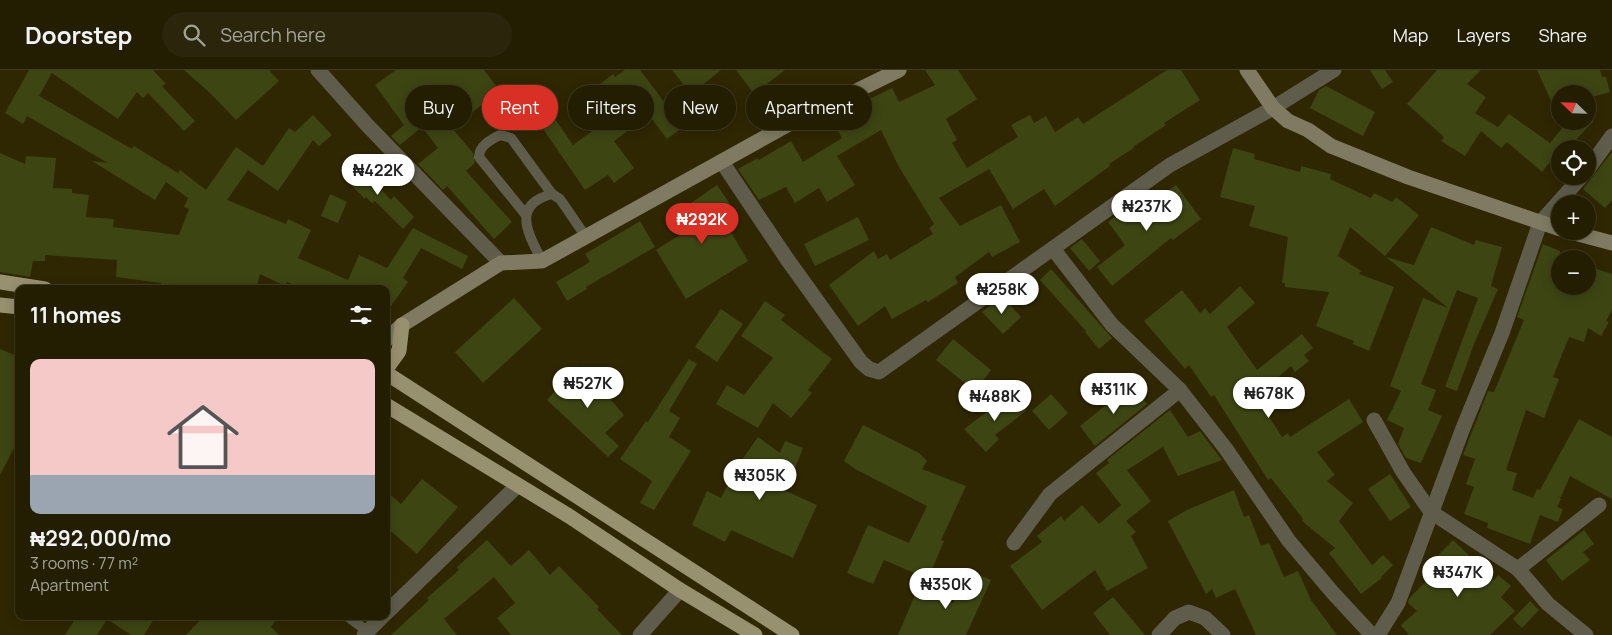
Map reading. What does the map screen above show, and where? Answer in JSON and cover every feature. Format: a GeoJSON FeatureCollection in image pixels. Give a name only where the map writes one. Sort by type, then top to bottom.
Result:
{"type":"FeatureCollection","features":[{"type":"Feature","properties":{"kind":"main road"},"geometry":{"type":"LineString","coordinates":[[0,282],[19,285]]}},
{"type":"Feature","properties":{"kind":"main road"},"geometry":{"type":"LineString","coordinates":[[0,305],[15,307]]}},
{"type":"Feature","properties":{"kind":"main road"},"geometry":{"type":"LineString","coordinates":[[390,363],[398,351],[402,325]]}},
{"type":"Feature","properties":{"kind":"main road"},"geometry":{"type":"LineString","coordinates":[[390,376],[792,635]]}},
{"type":"Feature","properties":{"kind":"main road"},"geometry":{"type":"LineString","coordinates":[[390,407],[577,522],[680,590],[755,635]]}},
{"type":"Feature","properties":{"kind":"street"},"geometry":{"type":"LineString","coordinates":[[318,70],[375,133],[501,263]]}},
{"type":"Feature","properties":{"kind":"street"},"geometry":{"type":"LineString","coordinates":[[390,335],[402,325],[501,263],[542,261],[804,116],[898,70]]}},
{"type":"Feature","properties":{"kind":"street"},"geometry":{"type":"LineString","coordinates":[[1247,70],[1273,108],[1288,121],[1308,130],[1331,146],[1408,177],[1551,226]]}},
{"type":"Feature","properties":{"kind":"street"},"geometry":{"type":"LineString","coordinates":[[722,162],[787,259],[861,362],[869,369],[879,372],[1054,250],[1170,165],[1273,108],[1334,70]]}},
{"type":"Feature","properties":{"kind":"street"},"geometry":{"type":"LineString","coordinates":[[1596,158],[1612,136]]}},
{"type":"Feature","properties":{"kind":"street"},"geometry":{"type":"LineString","coordinates":[[1378,635],[1398,603],[1431,512],[1502,332],[1540,223],[1574,185]]}},
{"type":"Feature","properties":{"kind":"street"},"geometry":{"type":"LineString","coordinates":[[1596,239],[1612,243]]}},
{"type":"Feature","properties":{"kind":"street"},"geometry":{"type":"LineString","coordinates":[[1054,250],[1112,325],[1180,390],[1226,448],[1289,541],[1372,635]]}},
{"type":"Feature","properties":{"kind":"street"},"geometry":{"type":"LineString","coordinates":[[1014,542],[1050,494],[1114,440],[1180,390]]}},
{"type":"Feature","properties":{"kind":"street"},"geometry":{"type":"LineString","coordinates":[[1374,420],[1403,472],[1431,512],[1518,569],[1548,604],[1586,635]]}},
{"type":"Feature","properties":{"kind":"street"},"geometry":{"type":"LineString","coordinates":[[390,609],[516,486]]}},
{"type":"Feature","properties":{"kind":"street"},"geometry":{"type":"LineString","coordinates":[[1518,569],[1599,505]]}},
{"type":"Feature","properties":{"kind":"street"},"geometry":{"type":"LineString","coordinates":[[640,635],[680,590]]}},
{"type":"Feature","properties":{"kind":"street"},"geometry":{"type":"LineString","coordinates":[[1158,635],[1175,618],[1189,612],[1204,618],[1223,635]]}},
{"type":"Feature","properties":{"kind":"street"},"geometry":{"type":"LineString","coordinates":[[366,633],[379,620]]}},
{"type":"Feature","properties":{"kind":"lane"},"geometry":{"type":"LineString","coordinates":[[526,215],[479,157],[480,150],[485,144],[500,135],[511,138],[552,194],[560,199],[586,237]]}},
{"type":"Feature","properties":{"kind":"lane"},"geometry":{"type":"LineString","coordinates":[[542,261],[526,228],[526,215],[532,204],[552,194]]}},
{"type":"Feature","properties":{"kind":"lane"},"geometry":{"type":"LineString","coordinates":[[351,620],[366,633]]}},
{"type":"Feature","properties":{"kind":"building"},"geometry":{"type":"Polygon","coordinates":[[[29,70],[153,70],[166,84],[162,86],[195,121],[184,131],[148,93],[143,98],[137,92],[118,119],[52,73],[39,96],[132,149],[134,146],[178,173],[180,170],[206,190],[236,147],[263,166],[289,128],[295,132],[313,115],[332,135],[319,146],[313,140],[278,191],[248,170],[227,200],[286,224],[288,219],[311,230],[298,258],[348,280],[359,255],[387,268],[413,228],[468,256],[462,269],[421,248],[403,278],[408,282],[390,307],[390,285],[293,285],[287,282],[286,285],[283,285],[260,274],[257,285],[160,285],[161,283],[116,277],[117,260],[45,255],[45,261],[33,261],[30,277],[0,272],[0,153],[25,164],[26,156],[56,158],[53,188],[72,189],[72,193],[89,195],[86,217],[114,219],[113,227],[179,235],[189,209],[184,207],[188,198],[166,182],[155,200],[92,161],[108,163],[27,116],[23,124],[5,113],[29,70]]]}},
{"type":"Feature","properties":{"kind":"building"},"geometry":{"type":"Polygon","coordinates":[[[184,70],[269,70],[279,81],[236,120],[184,70]]]}},
{"type":"Feature","properties":{"kind":"building"},"geometry":{"type":"Polygon","coordinates":[[[396,70],[484,70],[495,85],[482,85],[482,105],[472,113],[472,85],[405,85],[405,130],[418,130],[400,145],[391,136],[404,125],[375,85],[396,70]]]}},
{"type":"Feature","properties":{"kind":"building"},"geometry":{"type":"Polygon","coordinates":[[[625,70],[640,70],[651,85],[599,85],[613,74],[615,77],[625,70]]]}},
{"type":"Feature","properties":{"kind":"building"},"geometry":{"type":"Polygon","coordinates":[[[672,70],[721,70],[702,85],[684,85],[672,70]]]}},
{"type":"Feature","properties":{"kind":"building"},"geometry":{"type":"Polygon","coordinates":[[[736,70],[785,70],[766,85],[747,85],[736,70]]]}},
{"type":"Feature","properties":{"kind":"building"},"geometry":{"type":"Polygon","coordinates":[[[925,70],[958,70],[977,99],[946,119],[957,140],[952,143],[967,168],[1018,137],[1011,125],[1030,115],[1034,123],[1046,116],[1055,132],[1078,117],[1083,124],[1167,70],[1181,70],[1200,100],[1164,123],[1166,125],[1109,164],[1110,166],[1055,206],[1044,189],[1013,209],[989,169],[939,198],[960,226],[1001,205],[1020,242],[992,257],[989,252],[955,277],[958,283],[928,302],[926,300],[892,319],[885,306],[858,326],[829,285],[874,251],[878,259],[887,254],[890,260],[933,234],[929,228],[934,224],[899,167],[881,130],[837,156],[855,185],[827,202],[819,188],[795,203],[786,187],[759,200],[738,169],[758,158],[759,160],[791,141],[803,162],[842,138],[837,130],[872,130],[872,98],[892,88],[899,102],[935,85],[925,70]]]}},
{"type":"Feature","properties":{"kind":"building"},"geometry":{"type":"Polygon","coordinates":[[[1370,70],[1385,70],[1393,82],[1382,89],[1370,70]]]}},
{"type":"Feature","properties":{"kind":"building"},"geometry":{"type":"Polygon","coordinates":[[[1437,70],[1481,70],[1467,84],[1486,97],[1475,113],[1498,127],[1509,114],[1550,143],[1551,142],[1551,160],[1542,172],[1507,142],[1501,148],[1481,131],[1465,156],[1441,141],[1444,137],[1407,104],[1437,70]]]}},
{"type":"Feature","properties":{"kind":"building"},"geometry":{"type":"Polygon","coordinates":[[[1537,70],[1600,70],[1602,77],[1606,77],[1610,92],[1596,96],[1596,85],[1551,85],[1551,100],[1537,70]]]}},
{"type":"Feature","properties":{"kind":"building"},"geometry":{"type":"Polygon","coordinates":[[[1326,86],[1375,112],[1363,136],[1310,108],[1319,90],[1326,86]]]}},
{"type":"Feature","properties":{"kind":"building"},"geometry":{"type":"Polygon","coordinates":[[[654,89],[664,102],[664,130],[679,130],[667,139],[654,122],[654,89]]]}},
{"type":"Feature","properties":{"kind":"building"},"geometry":{"type":"Polygon","coordinates":[[[558,123],[573,145],[594,130],[629,130],[614,141],[634,168],[614,183],[608,175],[585,190],[544,130],[558,130],[558,123]]]}},
{"type":"Feature","properties":{"kind":"building"},"geometry":{"type":"Polygon","coordinates":[[[424,130],[454,130],[473,153],[475,163],[466,171],[512,222],[494,239],[447,186],[443,190],[418,164],[438,148],[424,130]]]}},
{"type":"Feature","properties":{"kind":"building"},"geometry":{"type":"Polygon","coordinates":[[[1561,130],[1585,130],[1576,140],[1552,140],[1561,130]]]}},
{"type":"Feature","properties":{"kind":"building"},"geometry":{"type":"Polygon","coordinates":[[[1233,148],[1255,154],[1254,159],[1300,172],[1301,166],[1331,174],[1330,179],[1371,198],[1374,193],[1392,202],[1396,197],[1419,215],[1385,256],[1350,227],[1338,256],[1361,271],[1359,274],[1394,287],[1369,351],[1353,344],[1354,341],[1316,326],[1329,292],[1285,287],[1285,283],[1282,283],[1288,237],[1249,226],[1255,206],[1220,197],[1233,148]]]}},
{"type":"Feature","properties":{"kind":"building"},"geometry":{"type":"Polygon","coordinates":[[[1612,152],[1612,200],[1605,208],[1596,200],[1596,195],[1590,195],[1583,189],[1586,185],[1596,185],[1596,172],[1612,152]]]}},
{"type":"Feature","properties":{"kind":"building"},"geometry":{"type":"Polygon","coordinates":[[[356,164],[391,200],[394,196],[414,217],[403,229],[375,201],[372,203],[366,197],[365,199],[343,177],[356,164]]]}},
{"type":"Feature","properties":{"kind":"building"},"geometry":{"type":"Polygon","coordinates":[[[717,185],[730,204],[719,212],[748,261],[686,299],[656,250],[683,233],[671,217],[717,185]]]}},
{"type":"Feature","properties":{"kind":"building"},"geometry":{"type":"Polygon","coordinates":[[[1176,185],[1201,219],[1173,240],[1171,238],[1112,286],[1097,267],[1125,245],[1108,222],[1134,202],[1141,211],[1176,185]]]}},
{"type":"Feature","properties":{"kind":"building"},"geometry":{"type":"Polygon","coordinates":[[[330,194],[347,202],[338,223],[321,216],[330,194]]]}},
{"type":"Feature","properties":{"kind":"building"},"geometry":{"type":"Polygon","coordinates":[[[858,217],[869,240],[815,266],[804,244],[858,217]]]}},
{"type":"Feature","properties":{"kind":"building"},"geometry":{"type":"Polygon","coordinates":[[[640,221],[655,247],[586,287],[587,289],[567,301],[556,282],[590,262],[585,254],[640,221]]]}},
{"type":"Feature","properties":{"kind":"building"},"geometry":{"type":"Polygon","coordinates":[[[1431,227],[1474,245],[1476,240],[1502,247],[1491,286],[1498,289],[1474,344],[1457,391],[1445,387],[1478,298],[1457,290],[1421,384],[1436,390],[1428,410],[1442,416],[1421,463],[1406,458],[1398,444],[1404,428],[1387,420],[1401,391],[1390,386],[1423,298],[1448,308],[1386,257],[1414,265],[1431,227]]]}},
{"type":"Feature","properties":{"kind":"building"},"geometry":{"type":"Polygon","coordinates":[[[1082,239],[1100,261],[1089,271],[1070,248],[1082,239]]]}},
{"type":"Feature","properties":{"kind":"building"},"geometry":{"type":"Polygon","coordinates":[[[1543,244],[1558,250],[1551,250],[1551,295],[1596,295],[1596,269],[1612,274],[1612,310],[1606,321],[1609,322],[1601,336],[1588,328],[1584,342],[1569,337],[1553,377],[1559,379],[1544,418],[1526,410],[1506,470],[1517,473],[1512,490],[1533,498],[1537,489],[1540,490],[1579,419],[1612,437],[1612,499],[1570,476],[1561,497],[1559,496],[1561,499],[1557,507],[1563,509],[1558,522],[1540,515],[1530,544],[1487,528],[1488,523],[1464,514],[1474,487],[1466,484],[1475,459],[1463,455],[1488,391],[1494,392],[1524,320],[1517,317],[1543,244]]]}},
{"type":"Feature","properties":{"kind":"building"},"geometry":{"type":"Polygon","coordinates":[[[1051,269],[1112,338],[1099,349],[1086,331],[1040,280],[1051,269]]]}},
{"type":"Feature","properties":{"kind":"building"},"geometry":{"type":"Polygon","coordinates":[[[1240,286],[1255,303],[1227,327],[1257,370],[1302,334],[1313,348],[1304,355],[1309,361],[1295,372],[1291,366],[1270,384],[1275,391],[1259,401],[1282,437],[1288,433],[1290,437],[1349,399],[1363,422],[1317,452],[1335,475],[1327,481],[1353,503],[1339,521],[1372,565],[1383,555],[1393,565],[1382,578],[1361,594],[1329,553],[1335,548],[1302,521],[1303,519],[1271,478],[1268,480],[1214,395],[1211,397],[1189,365],[1185,369],[1144,321],[1182,290],[1200,313],[1205,308],[1210,314],[1240,286]]]}},
{"type":"Feature","properties":{"kind":"building"},"geometry":{"type":"Polygon","coordinates":[[[1002,296],[1021,317],[1003,334],[982,312],[1002,296]]]}},
{"type":"Feature","properties":{"kind":"building"},"geometry":{"type":"Polygon","coordinates":[[[514,298],[542,329],[483,383],[455,352],[514,298]]]}},
{"type":"Feature","properties":{"kind":"building"},"geometry":{"type":"Polygon","coordinates":[[[765,301],[785,315],[781,320],[832,359],[808,390],[812,393],[791,418],[773,403],[758,428],[716,404],[727,385],[744,395],[773,358],[741,336],[765,301]]]}},
{"type":"Feature","properties":{"kind":"building"},"geometry":{"type":"Polygon","coordinates":[[[721,309],[743,324],[717,362],[695,347],[721,309]]]}},
{"type":"Feature","properties":{"kind":"building"},"geometry":{"type":"Polygon","coordinates":[[[953,339],[991,370],[975,391],[936,360],[953,339]]]}},
{"type":"Feature","properties":{"kind":"building"},"geometry":{"type":"Polygon","coordinates":[[[0,349],[15,355],[15,447],[0,475],[0,349]]]}},
{"type":"Feature","properties":{"kind":"building"},"geometry":{"type":"Polygon","coordinates":[[[689,359],[697,364],[669,411],[680,418],[669,437],[691,451],[654,510],[640,503],[652,481],[620,459],[646,421],[648,422],[689,359]]]}},
{"type":"Feature","properties":{"kind":"building"},"geometry":{"type":"Polygon","coordinates":[[[577,366],[596,383],[624,415],[605,433],[619,446],[608,457],[547,400],[577,366]]]}},
{"type":"Feature","properties":{"kind":"building"},"geometry":{"type":"Polygon","coordinates":[[[1132,384],[1147,404],[1095,446],[1080,426],[1132,384]]]}},
{"type":"Feature","properties":{"kind":"building"},"geometry":{"type":"Polygon","coordinates":[[[1012,393],[1026,411],[995,435],[999,439],[986,452],[964,429],[1012,393]]]}},
{"type":"Feature","properties":{"kind":"building"},"geometry":{"type":"Polygon","coordinates":[[[1051,394],[1068,413],[1049,430],[1032,411],[1051,394]]]}},
{"type":"Feature","properties":{"kind":"building"},"geometry":{"type":"Polygon","coordinates":[[[1170,410],[1188,437],[1200,431],[1222,460],[1178,476],[1163,447],[1127,470],[1151,501],[1126,521],[1136,532],[1131,536],[1148,568],[1107,591],[1095,570],[1042,610],[1010,566],[1042,542],[1037,536],[1061,516],[1064,521],[1082,505],[1099,524],[1121,505],[1096,473],[1109,463],[1107,460],[1170,410]]]}},
{"type":"Feature","properties":{"kind":"building"},"geometry":{"type":"Polygon","coordinates":[[[863,425],[919,453],[927,461],[922,469],[966,486],[941,540],[944,541],[928,579],[884,560],[873,584],[847,573],[868,525],[909,543],[927,506],[855,469],[844,461],[863,425]]]}},
{"type":"Feature","properties":{"kind":"building"},"geometry":{"type":"Polygon","coordinates":[[[758,437],[780,453],[785,441],[803,448],[786,491],[817,505],[793,558],[731,530],[725,542],[692,525],[707,491],[721,498],[737,467],[758,437]]]}},
{"type":"Feature","properties":{"kind":"building"},"geometry":{"type":"Polygon","coordinates":[[[1390,474],[1411,507],[1390,521],[1368,489],[1390,474]]]}},
{"type":"Feature","properties":{"kind":"building"},"geometry":{"type":"Polygon","coordinates":[[[422,479],[458,507],[417,554],[390,530],[390,494],[401,504],[422,479]]]}},
{"type":"Feature","properties":{"kind":"building"},"geometry":{"type":"Polygon","coordinates":[[[1234,490],[1244,517],[1249,515],[1261,546],[1269,543],[1284,577],[1298,571],[1311,600],[1337,635],[1256,635],[1235,589],[1216,598],[1212,589],[1206,594],[1168,521],[1187,510],[1234,490]]]}},
{"type":"Feature","properties":{"kind":"building"},"geometry":{"type":"Polygon","coordinates":[[[1584,530],[1594,544],[1583,552],[1590,560],[1562,581],[1546,560],[1584,530]]]}},
{"type":"Feature","properties":{"kind":"building"},"geometry":{"type":"Polygon","coordinates":[[[487,540],[511,566],[529,550],[550,575],[559,566],[599,607],[597,609],[622,635],[511,635],[497,618],[515,603],[494,577],[444,619],[457,635],[391,635],[429,600],[427,598],[459,570],[457,567],[487,540]]]}},
{"type":"Feature","properties":{"kind":"building"},"geometry":{"type":"Polygon","coordinates":[[[1453,540],[1494,580],[1498,575],[1511,586],[1501,597],[1515,611],[1490,635],[1409,635],[1401,625],[1417,611],[1408,603],[1409,599],[1427,580],[1425,579],[1429,574],[1424,570],[1453,540]]]}},
{"type":"Feature","properties":{"kind":"building"},"geometry":{"type":"Polygon","coordinates":[[[968,570],[991,580],[966,635],[898,635],[918,588],[953,603],[968,570]]]}},
{"type":"Feature","properties":{"kind":"building"},"geometry":{"type":"Polygon","coordinates":[[[1113,597],[1145,635],[1110,635],[1093,613],[1113,597]]]}},
{"type":"Feature","properties":{"kind":"building"},"geometry":{"type":"Polygon","coordinates":[[[1530,601],[1539,610],[1522,628],[1513,619],[1530,601]]]}},
{"type":"Feature","properties":{"kind":"building"},"geometry":{"type":"Polygon","coordinates":[[[74,620],[106,620],[97,635],[65,635],[74,620]]]}},
{"type":"Feature","properties":{"kind":"building"},"geometry":{"type":"Polygon","coordinates":[[[108,620],[153,620],[144,635],[131,635],[108,620]]]}},
{"type":"Feature","properties":{"kind":"building"},"geometry":{"type":"Polygon","coordinates":[[[200,620],[276,620],[271,627],[279,635],[186,635],[200,620]]]}}]}
